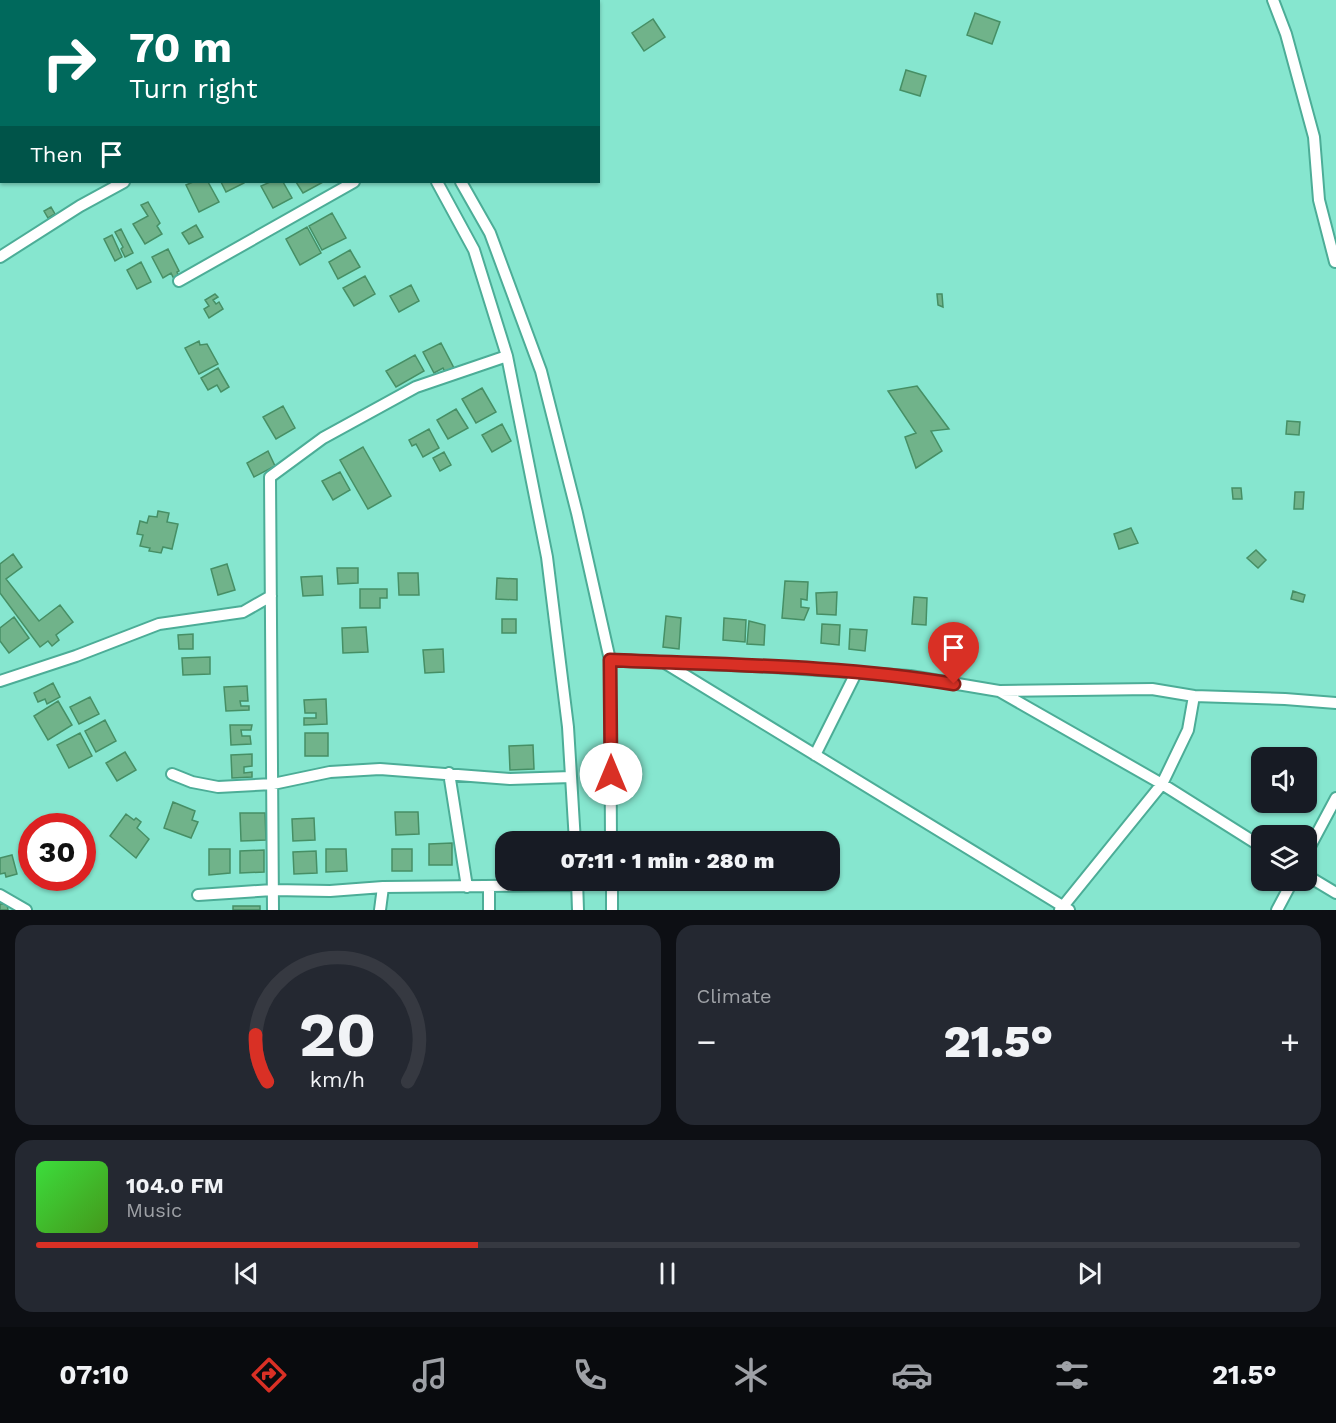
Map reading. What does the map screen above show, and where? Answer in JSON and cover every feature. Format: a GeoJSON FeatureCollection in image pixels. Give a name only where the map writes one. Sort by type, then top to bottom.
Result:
{"type":"FeatureCollection","features":[{"type":"Feature","properties":{"kind":"street"},"geometry":{"type":"LineString","coordinates":[[1273,0],[1286,34],[1314,137],[1319,200],[1335,262]]}},
{"type":"Feature","properties":{"kind":"street"},"geometry":{"type":"LineString","coordinates":[[0,256],[80,206],[122,183]]}},
{"type":"Feature","properties":{"kind":"street"},"geometry":{"type":"LineString","coordinates":[[179,281],[352,183]]}},
{"type":"Feature","properties":{"kind":"street"},"geometry":{"type":"LineString","coordinates":[[438,183],[474,250],[507,356],[547,557],[568,727],[574,831]]}},
{"type":"Feature","properties":{"kind":"street"},"geometry":{"type":"LineString","coordinates":[[462,183],[490,233],[541,371],[577,513],[610,660],[611,831]]}},
{"type":"Feature","properties":{"kind":"street"},"geometry":{"type":"LineString","coordinates":[[273,910],[270,477],[323,438],[416,387],[507,356]]}},
{"type":"Feature","properties":{"kind":"street"},"geometry":{"type":"LineString","coordinates":[[0,681],[76,656],[159,624],[243,612],[271,596]]}},
{"type":"Feature","properties":{"kind":"street"},"geometry":{"type":"LineString","coordinates":[[610,660],[910,676],[999,691],[1152,689],[1194,696],[1336,703]]}},
{"type":"Feature","properties":{"kind":"street"},"geometry":{"type":"LineString","coordinates":[[664,663],[1064,909],[1162,784],[1188,730],[1194,696]]}},
{"type":"Feature","properties":{"kind":"street"},"geometry":{"type":"LineString","coordinates":[[815,755],[856,673]]}},
{"type":"Feature","properties":{"kind":"street"},"geometry":{"type":"LineString","coordinates":[[999,691],[1162,784],[1251,840]]}},
{"type":"Feature","properties":{"kind":"street"},"geometry":{"type":"LineString","coordinates":[[172,774],[192,782],[218,787],[273,784],[330,772],[380,769],[510,779],[571,777]]}},
{"type":"Feature","properties":{"kind":"street"},"geometry":{"type":"LineString","coordinates":[[449,773],[466,887]]}},
{"type":"Feature","properties":{"kind":"street"},"geometry":{"type":"LineString","coordinates":[[1317,833],[1336,798]]}},
{"type":"Feature","properties":{"kind":"street"},"geometry":{"type":"LineString","coordinates":[[1317,882],[1336,893]]}},
{"type":"Feature","properties":{"kind":"street"},"geometry":{"type":"LineString","coordinates":[[380,910],[383,887]]}},
{"type":"Feature","properties":{"kind":"street"},"geometry":{"type":"LineString","coordinates":[[198,895],[273,890],[330,891],[383,887],[495,887]]}},
{"type":"Feature","properties":{"kind":"street"},"geometry":{"type":"LineString","coordinates":[[489,887],[489,910]]}},
{"type":"Feature","properties":{"kind":"street"},"geometry":{"type":"LineString","coordinates":[[577,891],[578,910]]}},
{"type":"Feature","properties":{"kind":"street"},"geometry":{"type":"LineString","coordinates":[[612,891],[612,910]]}},
{"type":"Feature","properties":{"kind":"street"},"geometry":{"type":"LineString","coordinates":[[1277,910],[1287,891]]}},
{"type":"Feature","properties":{"kind":"street"},"geometry":{"type":"LineString","coordinates":[[0,895],[26,910]]}},
{"type":"Feature","properties":{"kind":"building"},"geometry":{"type":"Polygon","coordinates":[[[975,13],[1000,22],[992,44],[967,35],[975,13]]]}},
{"type":"Feature","properties":{"kind":"building"},"geometry":{"type":"Polygon","coordinates":[[[653,19],[665,37],[644,51],[632,33],[653,19]]]}},
{"type":"Feature","properties":{"kind":"building"},"geometry":{"type":"Polygon","coordinates":[[[906,70],[926,76],[920,96],[900,90],[906,70]]]}},
{"type":"Feature","properties":{"kind":"building"},"geometry":{"type":"Polygon","coordinates":[[[209,183],[219,202],[199,212],[186,185],[209,183]]]}},
{"type":"Feature","properties":{"kind":"building"},"geometry":{"type":"Polygon","coordinates":[[[222,183],[244,183],[226,192],[222,183]]]}},
{"type":"Feature","properties":{"kind":"building"},"geometry":{"type":"Polygon","coordinates":[[[268,183],[284,183],[292,198],[273,208],[261,186],[268,183]]]}},
{"type":"Feature","properties":{"kind":"building"},"geometry":{"type":"Polygon","coordinates":[[[297,183],[321,183],[303,193],[297,183]]]}},
{"type":"Feature","properties":{"kind":"building"},"geometry":{"type":"Polygon","coordinates":[[[148,202],[160,223],[157,226],[162,234],[145,244],[133,224],[148,216],[141,205],[148,202]]]}},
{"type":"Feature","properties":{"kind":"building"},"geometry":{"type":"Polygon","coordinates":[[[51,207],[55,214],[48,218],[44,211],[51,207]]]}},
{"type":"Feature","properties":{"kind":"building"},"geometry":{"type":"Polygon","coordinates":[[[332,213],[346,238],[322,250],[309,226],[332,213]]]}},
{"type":"Feature","properties":{"kind":"building"},"geometry":{"type":"Polygon","coordinates":[[[196,225],[203,237],[189,244],[182,233],[196,225]]]}},
{"type":"Feature","properties":{"kind":"building"},"geometry":{"type":"Polygon","coordinates":[[[307,227],[321,253],[300,265],[286,239],[307,227]]]}},
{"type":"Feature","properties":{"kind":"building"},"geometry":{"type":"Polygon","coordinates":[[[121,229],[133,253],[125,257],[121,249],[123,247],[115,232],[121,229]]]}},
{"type":"Feature","properties":{"kind":"building"},"geometry":{"type":"Polygon","coordinates":[[[112,235],[122,257],[115,261],[104,239],[112,235]]]}},
{"type":"Feature","properties":{"kind":"building"},"geometry":{"type":"Polygon","coordinates":[[[168,249],[179,271],[177,272],[179,277],[174,279],[171,273],[163,278],[152,257],[168,249]]]}},
{"type":"Feature","properties":{"kind":"building"},"geometry":{"type":"Polygon","coordinates":[[[350,250],[360,267],[338,279],[329,262],[350,250]]]}},
{"type":"Feature","properties":{"kind":"building"},"geometry":{"type":"Polygon","coordinates":[[[141,262],[151,282],[137,289],[127,270],[141,262]]]}},
{"type":"Feature","properties":{"kind":"building"},"geometry":{"type":"Polygon","coordinates":[[[365,276],[375,294],[354,306],[343,288],[365,276]]]}},
{"type":"Feature","properties":{"kind":"building"},"geometry":{"type":"Polygon","coordinates":[[[411,285],[419,301],[399,312],[390,296],[411,285]]]}},
{"type":"Feature","properties":{"kind":"building"},"geometry":{"type":"Polygon","coordinates":[[[215,294],[218,297],[213,300],[216,304],[219,302],[223,309],[209,318],[204,309],[209,306],[205,300],[215,294]]]}},
{"type":"Feature","properties":{"kind":"building"},"geometry":{"type":"Polygon","coordinates":[[[937,294],[942,294],[943,307],[938,305],[937,294]]]}},
{"type":"Feature","properties":{"kind":"building"},"geometry":{"type":"Polygon","coordinates":[[[199,341],[200,345],[207,344],[218,364],[199,374],[185,348],[199,341]]]}},
{"type":"Feature","properties":{"kind":"building"},"geometry":{"type":"Polygon","coordinates":[[[441,343],[455,370],[446,374],[443,368],[434,373],[423,352],[441,343]]]}},
{"type":"Feature","properties":{"kind":"building"},"geometry":{"type":"Polygon","coordinates":[[[415,355],[424,371],[396,387],[386,371],[415,355]]]}},
{"type":"Feature","properties":{"kind":"building"},"geometry":{"type":"Polygon","coordinates":[[[218,368],[229,387],[221,392],[217,385],[208,390],[201,378],[218,368]]]}},
{"type":"Feature","properties":{"kind":"building"},"geometry":{"type":"Polygon","coordinates":[[[917,386],[949,429],[931,431],[942,451],[916,468],[905,437],[916,433],[888,391],[917,386]]]}},
{"type":"Feature","properties":{"kind":"building"},"geometry":{"type":"Polygon","coordinates":[[[482,388],[496,412],[476,423],[462,399],[482,388]]]}},
{"type":"Feature","properties":{"kind":"building"},"geometry":{"type":"Polygon","coordinates":[[[283,406],[295,428],[276,439],[263,417],[283,406]]]}},
{"type":"Feature","properties":{"kind":"building"},"geometry":{"type":"Polygon","coordinates":[[[456,409],[468,428],[448,439],[437,420],[456,409]]]}},
{"type":"Feature","properties":{"kind":"building"},"geometry":{"type":"Polygon","coordinates":[[[1287,421],[1300,422],[1299,435],[1286,434],[1287,421]]]}},
{"type":"Feature","properties":{"kind":"building"},"geometry":{"type":"Polygon","coordinates":[[[502,424],[511,441],[492,452],[482,435],[502,424]]]}},
{"type":"Feature","properties":{"kind":"building"},"geometry":{"type":"Polygon","coordinates":[[[429,429],[439,448],[423,457],[416,444],[412,446],[409,440],[429,429]]]}},
{"type":"Feature","properties":{"kind":"building"},"geometry":{"type":"Polygon","coordinates":[[[363,447],[391,496],[368,509],[340,460],[363,447]]]}},
{"type":"Feature","properties":{"kind":"building"},"geometry":{"type":"Polygon","coordinates":[[[268,451],[275,466],[254,477],[247,463],[268,451]]]}},
{"type":"Feature","properties":{"kind":"building"},"geometry":{"type":"Polygon","coordinates":[[[444,452],[451,465],[440,471],[433,458],[444,452]]]}},
{"type":"Feature","properties":{"kind":"building"},"geometry":{"type":"Polygon","coordinates":[[[340,472],[350,490],[333,500],[322,481],[340,472]]]}},
{"type":"Feature","properties":{"kind":"building"},"geometry":{"type":"Polygon","coordinates":[[[1232,488],[1241,488],[1242,499],[1233,499],[1232,488]]]}},
{"type":"Feature","properties":{"kind":"building"},"geometry":{"type":"Polygon","coordinates":[[[1295,492],[1304,492],[1303,509],[1294,509],[1295,492]]]}},
{"type":"Feature","properties":{"kind":"building"},"geometry":{"type":"Polygon","coordinates":[[[158,511],[169,513],[167,522],[178,524],[172,549],[163,547],[161,553],[149,551],[150,548],[140,546],[143,535],[137,534],[140,521],[147,523],[149,516],[157,517],[158,511]]]}},
{"type":"Feature","properties":{"kind":"building"},"geometry":{"type":"Polygon","coordinates":[[[1131,528],[1138,543],[1119,549],[1114,534],[1131,528]]]}},
{"type":"Feature","properties":{"kind":"building"},"geometry":{"type":"Polygon","coordinates":[[[1256,550],[1266,560],[1258,568],[1247,558],[1256,550]]]}},
{"type":"Feature","properties":{"kind":"building"},"geometry":{"type":"Polygon","coordinates":[[[13,554],[22,567],[6,579],[39,621],[60,605],[73,622],[56,635],[59,640],[52,646],[48,641],[40,647],[0,593],[0,564],[13,554]]]}},
{"type":"Feature","properties":{"kind":"building"},"geometry":{"type":"Polygon","coordinates":[[[227,564],[235,590],[218,595],[211,569],[227,564]]]}},
{"type":"Feature","properties":{"kind":"building"},"geometry":{"type":"Polygon","coordinates":[[[337,568],[358,568],[358,583],[338,584],[337,568]]]}},
{"type":"Feature","properties":{"kind":"building"},"geometry":{"type":"Polygon","coordinates":[[[398,573],[418,573],[419,595],[399,595],[398,573]]]}},
{"type":"Feature","properties":{"kind":"building"},"geometry":{"type":"Polygon","coordinates":[[[322,576],[323,595],[303,596],[301,577],[322,576]]]}},
{"type":"Feature","properties":{"kind":"building"},"geometry":{"type":"Polygon","coordinates":[[[497,578],[517,579],[517,600],[496,599],[497,578]]]}},
{"type":"Feature","properties":{"kind":"building"},"geometry":{"type":"Polygon","coordinates":[[[785,581],[808,582],[807,600],[801,599],[801,607],[809,608],[804,620],[782,618],[785,581]]]}},
{"type":"Feature","properties":{"kind":"building"},"geometry":{"type":"Polygon","coordinates":[[[360,589],[387,589],[387,598],[380,598],[380,608],[360,608],[360,589]]]}},
{"type":"Feature","properties":{"kind":"building"},"geometry":{"type":"Polygon","coordinates":[[[1293,591],[1305,595],[1303,602],[1291,599],[1293,591]]]}},
{"type":"Feature","properties":{"kind":"building"},"geometry":{"type":"Polygon","coordinates":[[[837,592],[836,615],[817,614],[816,593],[837,592]]]}},
{"type":"Feature","properties":{"kind":"building"},"geometry":{"type":"Polygon","coordinates":[[[914,597],[927,598],[926,625],[912,624],[914,597]]]}},
{"type":"Feature","properties":{"kind":"building"},"geometry":{"type":"Polygon","coordinates":[[[666,616],[681,618],[679,649],[663,647],[666,616]]]}},
{"type":"Feature","properties":{"kind":"building"},"geometry":{"type":"Polygon","coordinates":[[[14,617],[29,638],[9,653],[0,641],[0,628],[14,617]]]}},
{"type":"Feature","properties":{"kind":"building"},"geometry":{"type":"Polygon","coordinates":[[[724,618],[746,620],[745,642],[723,640],[724,618]]]}},
{"type":"Feature","properties":{"kind":"building"},"geometry":{"type":"Polygon","coordinates":[[[502,619],[516,619],[516,633],[502,633],[502,619]]]}},
{"type":"Feature","properties":{"kind":"building"},"geometry":{"type":"Polygon","coordinates":[[[749,621],[765,625],[764,645],[747,644],[749,621]]]}},
{"type":"Feature","properties":{"kind":"building"},"geometry":{"type":"Polygon","coordinates":[[[822,624],[840,625],[839,645],[821,643],[822,624]]]}},
{"type":"Feature","properties":{"kind":"building"},"geometry":{"type":"Polygon","coordinates":[[[366,627],[368,652],[343,653],[342,628],[366,627]]]}},
{"type":"Feature","properties":{"kind":"building"},"geometry":{"type":"Polygon","coordinates":[[[850,629],[867,630],[865,651],[849,649],[850,629]]]}},
{"type":"Feature","properties":{"kind":"building"},"geometry":{"type":"Polygon","coordinates":[[[193,634],[193,649],[179,649],[178,635],[193,634]]]}},
{"type":"Feature","properties":{"kind":"building"},"geometry":{"type":"Polygon","coordinates":[[[443,649],[444,672],[425,673],[423,650],[443,649]]]}},
{"type":"Feature","properties":{"kind":"building"},"geometry":{"type":"Polygon","coordinates":[[[210,657],[210,674],[183,675],[182,658],[210,657]]]}},
{"type":"Feature","properties":{"kind":"building"},"geometry":{"type":"Polygon","coordinates":[[[53,683],[60,697],[47,704],[45,699],[38,702],[34,693],[53,683]]]}},
{"type":"Feature","properties":{"kind":"building"},"geometry":{"type":"Polygon","coordinates":[[[247,686],[248,701],[240,701],[241,706],[249,706],[249,710],[226,711],[224,687],[247,686]]]}},
{"type":"Feature","properties":{"kind":"building"},"geometry":{"type":"Polygon","coordinates":[[[90,697],[99,714],[79,724],[70,707],[90,697]]]}},
{"type":"Feature","properties":{"kind":"building"},"geometry":{"type":"Polygon","coordinates":[[[326,699],[327,724],[304,725],[304,718],[316,718],[316,713],[305,713],[304,700],[326,699]]]}},
{"type":"Feature","properties":{"kind":"building"},"geometry":{"type":"Polygon","coordinates":[[[58,701],[72,725],[48,740],[34,716],[58,701]]]}},
{"type":"Feature","properties":{"kind":"building"},"geometry":{"type":"Polygon","coordinates":[[[105,720],[116,741],[96,752],[85,731],[105,720]]]}},
{"type":"Feature","properties":{"kind":"building"},"geometry":{"type":"Polygon","coordinates":[[[230,725],[252,725],[251,730],[241,730],[242,736],[250,736],[251,744],[231,745],[230,725]]]}},
{"type":"Feature","properties":{"kind":"building"},"geometry":{"type":"Polygon","coordinates":[[[80,733],[92,756],[69,768],[57,745],[80,733]]]}},
{"type":"Feature","properties":{"kind":"building"},"geometry":{"type":"Polygon","coordinates":[[[305,733],[328,733],[328,756],[305,756],[305,733]]]}},
{"type":"Feature","properties":{"kind":"building"},"geometry":{"type":"Polygon","coordinates":[[[533,745],[534,769],[510,770],[509,746],[533,745]]]}},
{"type":"Feature","properties":{"kind":"building"},"geometry":{"type":"Polygon","coordinates":[[[125,752],[136,770],[117,781],[106,763],[125,752]]]}},
{"type":"Feature","properties":{"kind":"building"},"geometry":{"type":"Polygon","coordinates":[[[252,754],[252,766],[244,767],[244,773],[252,772],[252,777],[232,778],[231,755],[252,754]]]}},
{"type":"Feature","properties":{"kind":"building"},"geometry":{"type":"Polygon","coordinates":[[[173,802],[195,811],[192,820],[198,822],[191,838],[164,828],[173,802]]]}},
{"type":"Feature","properties":{"kind":"building"},"geometry":{"type":"Polygon","coordinates":[[[395,812],[418,812],[419,834],[396,835],[395,812]]]}},
{"type":"Feature","properties":{"kind":"building"},"geometry":{"type":"Polygon","coordinates":[[[240,813],[265,813],[266,840],[241,841],[240,813]]]}},
{"type":"Feature","properties":{"kind":"building"},"geometry":{"type":"Polygon","coordinates":[[[126,814],[141,822],[137,828],[149,839],[136,858],[110,836],[126,814]]]}},
{"type":"Feature","properties":{"kind":"building"},"geometry":{"type":"Polygon","coordinates":[[[314,818],[315,840],[293,841],[292,819],[314,818]]]}},
{"type":"Feature","properties":{"kind":"building"},"geometry":{"type":"Polygon","coordinates":[[[452,843],[452,865],[429,865],[429,844],[452,843]]]}},
{"type":"Feature","properties":{"kind":"building"},"geometry":{"type":"Polygon","coordinates":[[[209,849],[230,849],[230,873],[209,875],[209,849]]]}},
{"type":"Feature","properties":{"kind":"building"},"geometry":{"type":"Polygon","coordinates":[[[326,849],[346,849],[347,871],[326,872],[326,849]]]}},
{"type":"Feature","properties":{"kind":"building"},"geometry":{"type":"Polygon","coordinates":[[[392,849],[412,849],[412,871],[392,871],[392,849]]]}},
{"type":"Feature","properties":{"kind":"building"},"geometry":{"type":"Polygon","coordinates":[[[264,850],[264,872],[240,873],[240,851],[264,850]]]}},
{"type":"Feature","properties":{"kind":"building"},"geometry":{"type":"Polygon","coordinates":[[[316,851],[317,873],[294,874],[293,852],[316,851]]]}},
{"type":"Feature","properties":{"kind":"building"},"geometry":{"type":"Polygon","coordinates":[[[12,855],[17,874],[6,877],[5,873],[0,874],[0,858],[12,855]]]}},
{"type":"Feature","properties":{"kind":"building"},"geometry":{"type":"Polygon","coordinates":[[[0,904],[7,904],[8,910],[0,910],[0,904]]]}},
{"type":"Feature","properties":{"kind":"building"},"geometry":{"type":"Polygon","coordinates":[[[233,906],[260,906],[260,910],[233,910],[233,906]]]}},
{"type":"Feature","properties":{"kind":"route"},"geometry":{"type":"LineString","coordinates":[[611,774],[610,660],[910,676],[954,684]]}}]}
